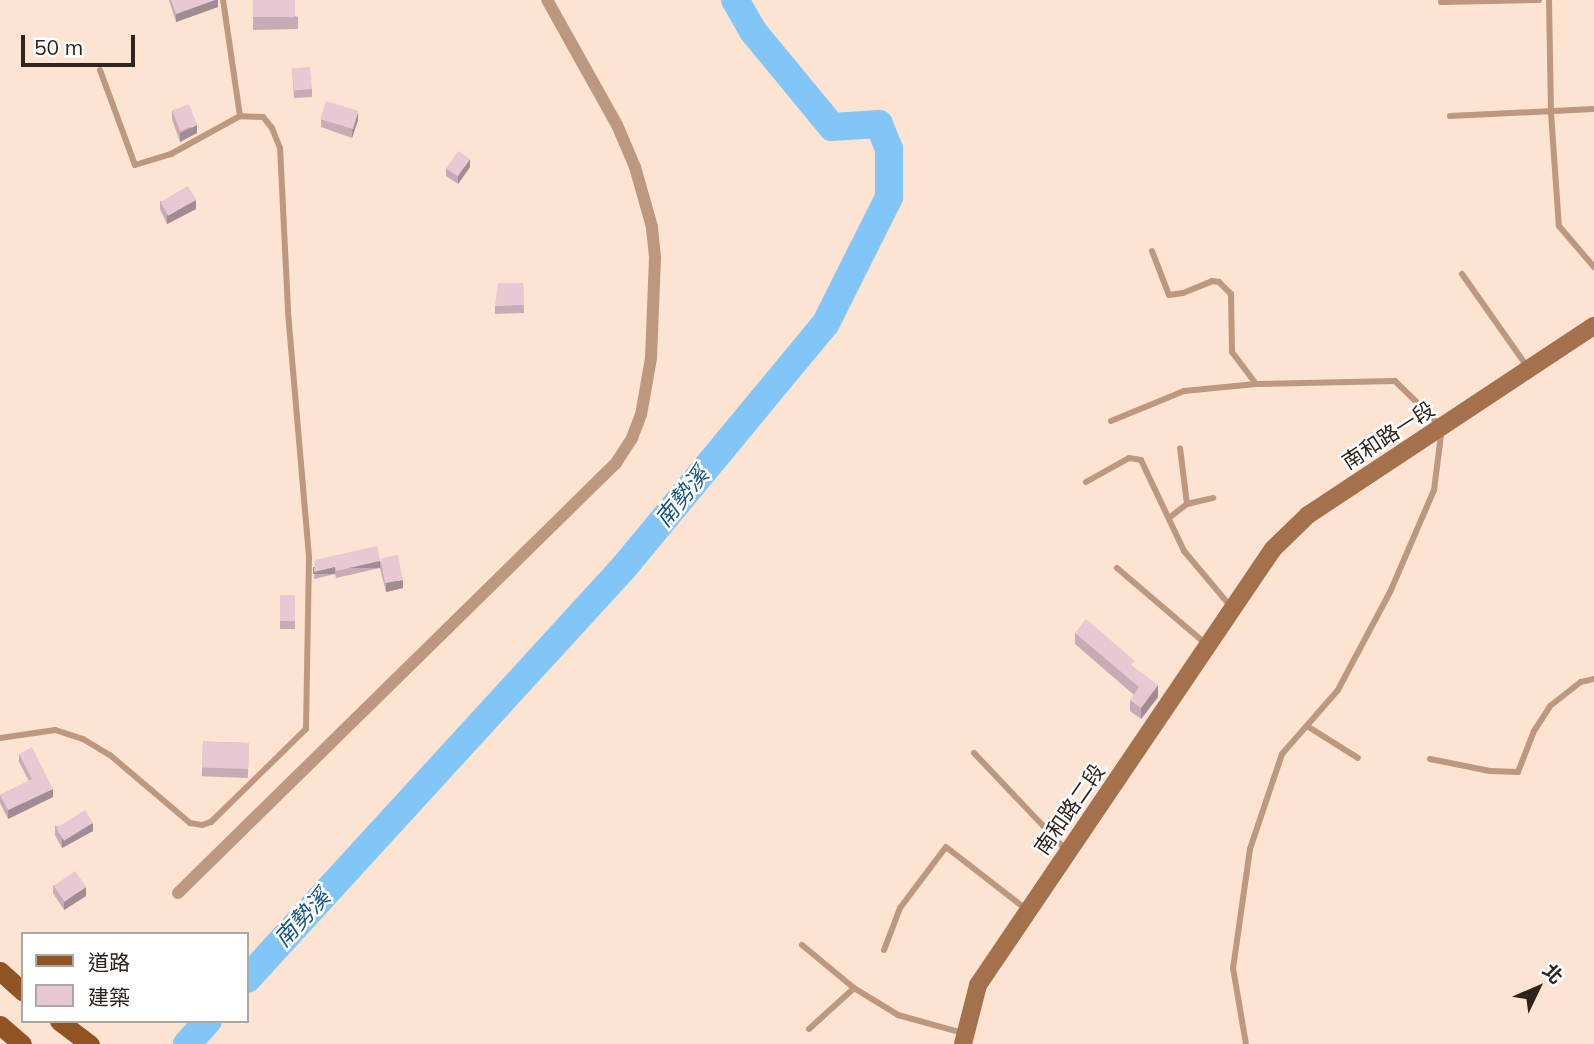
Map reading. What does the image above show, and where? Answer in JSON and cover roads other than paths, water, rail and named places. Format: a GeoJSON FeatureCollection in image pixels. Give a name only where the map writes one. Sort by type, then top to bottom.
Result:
{"type":"FeatureCollection","features":[{"type":"Feature","properties":{"kind":"main road","name":"南和路一段"},"geometry":{"type":"LineString","coordinates":[[1232,608],[1273,549],[1308,515],[1594,326]]}},
{"type":"Feature","properties":{"kind":"main road","name":"南和路二段"},"geometry":{"type":"LineString","coordinates":[[964,1039],[978,985],[1232,608]]}},
{"type":"Feature","properties":{"kind":"main road"},"geometry":{"type":"LineString","coordinates":[[0,971],[21,990]]}},
{"type":"Feature","properties":{"kind":"main road"},"geometry":{"type":"LineString","coordinates":[[62,1023],[90,1044]]}},
{"type":"Feature","properties":{"kind":"street"},"geometry":{"type":"LineString","coordinates":[[178,892],[616,463],[632,438],[641,415],[651,358],[655,257],[652,227],[635,167],[617,125],[547,0]]}},
{"type":"Feature","properties":{"kind":"lane"},"geometry":{"type":"LineString","coordinates":[[223,0],[240,116]]}},
{"type":"Feature","properties":{"kind":"lane"},"geometry":{"type":"LineString","coordinates":[[1441,2],[1539,0]]}},
{"type":"Feature","properties":{"kind":"lane"},"geometry":{"type":"LineString","coordinates":[[1549,0],[1551,113],[1559,226],[1594,267]]}},
{"type":"Feature","properties":{"kind":"lane"},"geometry":{"type":"LineString","coordinates":[[0,738],[55,730],[83,739],[110,755],[190,823],[202,825],[211,822],[306,729],[309,557],[288,310],[280,148],[272,128],[262,117],[240,116],[171,153],[135,165],[100,70]]}},
{"type":"Feature","properties":{"kind":"lane"},"geometry":{"type":"LineString","coordinates":[[1450,117],[1594,109]]}},
{"type":"Feature","properties":{"kind":"lane"},"geometry":{"type":"LineString","coordinates":[[1152,251],[1169,295],[1183,293],[1212,281],[1219,282],[1231,294],[1232,352],[1255,384]]}},
{"type":"Feature","properties":{"kind":"lane"},"geometry":{"type":"LineString","coordinates":[[1462,274],[1530,370]]}},
{"type":"Feature","properties":{"kind":"lane"},"geometry":{"type":"LineString","coordinates":[[1111,421],[1185,391],[1255,384],[1395,381],[1442,427],[1434,490],[1390,592],[1338,690],[1282,754],[1250,849],[1233,968],[1246,1044]]}},
{"type":"Feature","properties":{"kind":"lane"},"geometry":{"type":"LineString","coordinates":[[1180,448],[1187,504]]}},
{"type":"Feature","properties":{"kind":"lane"},"geometry":{"type":"LineString","coordinates":[[1086,482],[1129,458],[1141,460],[1184,551],[1232,608]]}},
{"type":"Feature","properties":{"kind":"lane"},"geometry":{"type":"LineString","coordinates":[[1169,517],[1187,504],[1213,498]]}},
{"type":"Feature","properties":{"kind":"lane"},"geometry":{"type":"LineString","coordinates":[[1117,568],[1208,646]]}},
{"type":"Feature","properties":{"kind":"lane"},"geometry":{"type":"LineString","coordinates":[[1430,759],[1490,771],[1518,772],[1534,730],[1550,706],[1581,682],[1594,679]]}},
{"type":"Feature","properties":{"kind":"lane"},"geometry":{"type":"LineString","coordinates":[[1307,726],[1358,758]]}},
{"type":"Feature","properties":{"kind":"lane"},"geometry":{"type":"LineString","coordinates":[[974,753],[1067,851]]}},
{"type":"Feature","properties":{"kind":"lane"},"geometry":{"type":"LineString","coordinates":[[884,950],[900,908],[946,847],[1028,909]]}},
{"type":"Feature","properties":{"kind":"lane"},"geometry":{"type":"LineString","coordinates":[[802,945],[854,988],[898,1015],[964,1039]]}},
{"type":"Feature","properties":{"kind":"lane"},"geometry":{"type":"LineString","coordinates":[[809,1029],[854,988]]}},
{"type":"Feature","properties":{"kind":"waterway","name":"南勢溪"},"geometry":{"type":"LineString","coordinates":[[248,978],[625,566],[826,323],[889,197],[889,149],[879,124],[832,127],[753,31],[735,0]]}},
{"type":"Feature","properties":{"kind":"waterway","name":"南勢溪"},"geometry":{"type":"LineString","coordinates":[[187,1044],[206,1023]]}}]}
